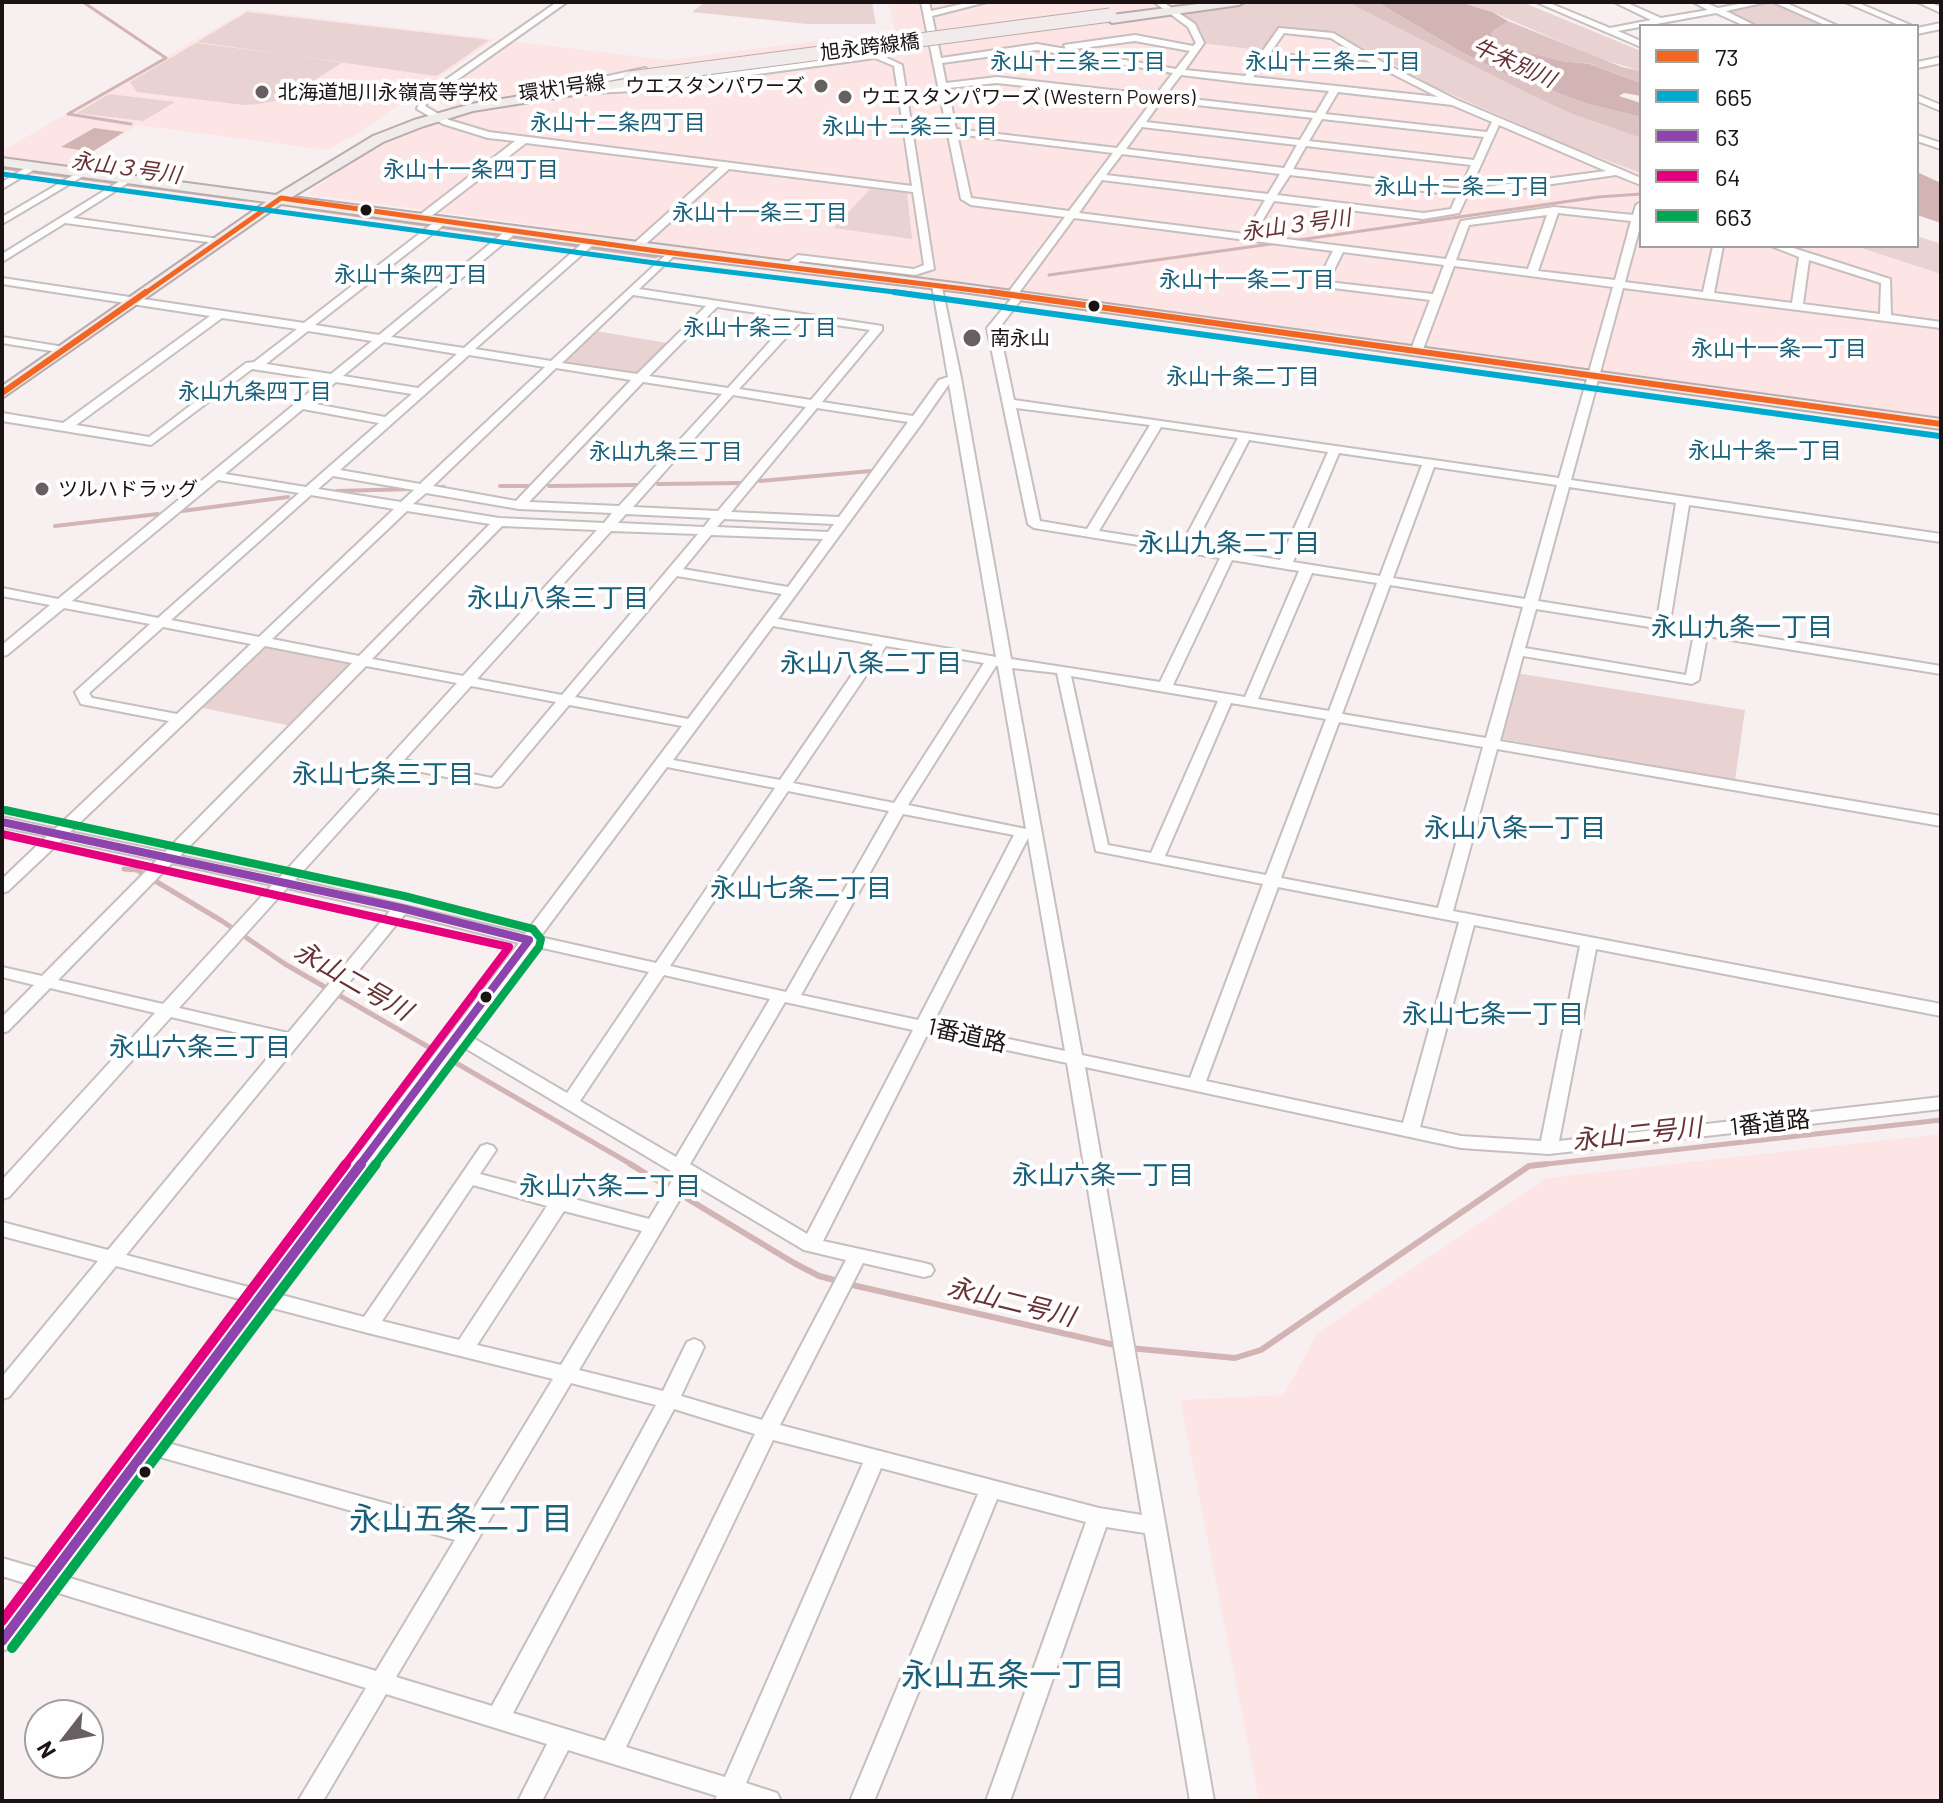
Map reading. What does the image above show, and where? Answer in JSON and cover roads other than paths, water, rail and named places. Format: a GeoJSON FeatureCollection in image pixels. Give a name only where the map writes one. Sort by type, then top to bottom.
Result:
{"type":"FeatureCollection","features":[{"type":"Feature","properties":{"kind":"main road"},"geometry":{"type":"LineString","coordinates":[[1165,7],[1209,2]]}},
{"type":"Feature","properties":{"kind":"main road"},"geometry":{"type":"LineString","coordinates":[[1165,7],[1239,2]]}},
{"type":"Feature","properties":{"kind":"main road","name":"旭永跨線橋"},"geometry":{"type":"LineString","coordinates":[[632,80],[1111,17],[1165,7]]}},
{"type":"Feature","properties":{"kind":"main road","name":"環状1号線"},"geometry":{"type":"LineString","coordinates":[[2,393],[281,198],[378,139],[432,116],[564,89],[632,80]]}},
{"type":"Feature","properties":{"kind":"main road"},"geometry":{"type":"LineString","coordinates":[[2,162],[123,182],[281,198],[586,246],[635,248],[937,285],[1941,424]]}},
{"type":"Feature","properties":{"kind":"street"},"geometry":{"type":"LineString","coordinates":[[563,2],[424,99],[420,105],[432,116],[475,132],[918,190]]}},
{"type":"Feature","properties":{"kind":"street"},"geometry":{"type":"LineString","coordinates":[[925,2],[966,199],[1941,325]]}},
{"type":"Feature","properties":{"kind":"street"},"geometry":{"type":"LineString","coordinates":[[928,14],[983,2]]}},
{"type":"Feature","properties":{"kind":"street"},"geometry":{"type":"LineString","coordinates":[[1540,2],[1639,43]]}},
{"type":"Feature","properties":{"kind":"street"},"geometry":{"type":"LineString","coordinates":[[1618,2],[1667,24]]}},
{"type":"Feature","properties":{"kind":"street"},"geometry":{"type":"LineString","coordinates":[[1697,2],[1747,24]]}},
{"type":"Feature","properties":{"kind":"street"},"geometry":{"type":"LineString","coordinates":[[1644,24],[1763,2]]}},
{"type":"Feature","properties":{"kind":"street"},"geometry":{"type":"LineString","coordinates":[[1777,2],[1829,24]]}},
{"type":"Feature","properties":{"kind":"street"},"geometry":{"type":"LineString","coordinates":[[1849,2],[1904,24]]}},
{"type":"Feature","properties":{"kind":"street"},"geometry":{"type":"LineString","coordinates":[[1921,2],[1941,10]]}},
{"type":"Feature","properties":{"kind":"street"},"geometry":{"type":"LineString","coordinates":[[1165,7],[1196,31],[1200,43],[1099,177],[993,328],[1034,524],[1941,670]]}},
{"type":"Feature","properties":{"kind":"street"},"geometry":{"type":"LineString","coordinates":[[1607,31],[1639,25]]}},
{"type":"Feature","properties":{"kind":"street"},"geometry":{"type":"LineString","coordinates":[[1919,30],[1941,26]]}},
{"type":"Feature","properties":{"kind":"street"},"geometry":{"type":"LineString","coordinates":[[1247,80],[1282,30],[1333,36],[1381,65],[1496,122],[1639,181]]}},
{"type":"Feature","properties":{"kind":"street"},"geometry":{"type":"LineString","coordinates":[[1053,49],[1135,38],[1196,49]]}},
{"type":"Feature","properties":{"kind":"street"},"geometry":{"type":"LineString","coordinates":[[564,89],[620,75],[854,43],[874,56],[898,65],[930,267],[924,271],[798,258],[787,268]]}},
{"type":"Feature","properties":{"kind":"street"},"geometry":{"type":"LineString","coordinates":[[937,61],[1037,47],[1181,72],[1454,102]]}},
{"type":"Feature","properties":{"kind":"street"},"geometry":{"type":"LineString","coordinates":[[1265,55],[1381,65]]}},
{"type":"Feature","properties":{"kind":"street"},"geometry":{"type":"LineString","coordinates":[[564,89],[595,92],[874,56]]}},
{"type":"Feature","properties":{"kind":"street"},"geometry":{"type":"LineString","coordinates":[[1919,63],[1941,60]]}},
{"type":"Feature","properties":{"kind":"street"},"geometry":{"type":"LineString","coordinates":[[943,86],[997,80],[1489,135]]}},
{"type":"Feature","properties":{"kind":"street"},"geometry":{"type":"LineString","coordinates":[[1248,237],[1335,89]]}},
{"type":"Feature","properties":{"kind":"street"},"geometry":{"type":"LineString","coordinates":[[1919,100],[1941,97]]}},
{"type":"Feature","properties":{"kind":"street"},"geometry":{"type":"LineString","coordinates":[[1919,100],[1941,108]]}},
{"type":"Feature","properties":{"kind":"street"},"geometry":{"type":"LineString","coordinates":[[1099,177],[1423,216],[1455,211],[1496,122]]}},
{"type":"Feature","properties":{"kind":"street"},"geometry":{"type":"LineString","coordinates":[[1140,124],[1476,163]]}},
{"type":"Feature","properties":{"kind":"street"},"geometry":{"type":"LineString","coordinates":[[952,131],[1465,193],[1617,172]]}},
{"type":"Feature","properties":{"kind":"street"},"geometry":{"type":"LineString","coordinates":[[1919,139],[1941,146]]}},
{"type":"Feature","properties":{"kind":"street"},"geometry":{"type":"LineString","coordinates":[[256,366],[433,224],[523,140]]}},
{"type":"Feature","properties":{"kind":"street"},"geometry":{"type":"LineString","coordinates":[[635,248],[726,166]]}},
{"type":"Feature","properties":{"kind":"street"},"geometry":{"type":"LineString","coordinates":[[2,186],[30,169]]}},
{"type":"Feature","properties":{"kind":"street"},"geometry":{"type":"LineString","coordinates":[[2,221],[77,176]]}},
{"type":"Feature","properties":{"kind":"street"},"geometry":{"type":"LineString","coordinates":[[2,259],[123,182]]}},
{"type":"Feature","properties":{"kind":"street"},"geometry":{"type":"LineString","coordinates":[[1532,273],[1554,210]]}},
{"type":"Feature","properties":{"kind":"street"},"geometry":{"type":"LineString","coordinates":[[1416,352],[1465,223],[1554,210],[1639,214]]}},
{"type":"Feature","properties":{"kind":"street"},"geometry":{"type":"LineString","coordinates":[[1444,915],[1639,217]]}},
{"type":"Feature","properties":{"kind":"street"},"geometry":{"type":"LineString","coordinates":[[64,220],[219,242]]}},
{"type":"Feature","properties":{"kind":"street"},"geometry":{"type":"LineString","coordinates":[[2,652],[508,235]]}},
{"type":"Feature","properties":{"kind":"street"},"geometry":{"type":"LineString","coordinates":[[179,719],[86,701],[82,692],[586,246]]}},
{"type":"Feature","properties":{"kind":"street"},"geometry":{"type":"LineString","coordinates":[[1708,295],[1718,248]]}},
{"type":"Feature","properties":{"kind":"street"},"geometry":{"type":"LineString","coordinates":[[1782,248],[1886,281],[1885,318]]}},
{"type":"Feature","properties":{"kind":"street"},"geometry":{"type":"LineString","coordinates":[[1339,249],[1321,284],[1437,298]]}},
{"type":"Feature","properties":{"kind":"street"},"geometry":{"type":"LineString","coordinates":[[2,888],[671,253]]}},
{"type":"Feature","properties":{"kind":"street"},"geometry":{"type":"LineString","coordinates":[[1797,306],[1804,255]]}},
{"type":"Feature","properties":{"kind":"street"},"geometry":{"type":"LineString","coordinates":[[2,281],[918,420]]}},
{"type":"Feature","properties":{"kind":"street"},"geometry":{"type":"LineString","coordinates":[[937,285],[1029,834],[1075,1059],[1202,1801]]}},
{"type":"Feature","properties":{"kind":"street"},"geometry":{"type":"LineString","coordinates":[[393,762],[496,783],[878,328],[631,291]]}},
{"type":"Feature","properties":{"kind":"street"},"geometry":{"type":"LineString","coordinates":[[519,505],[715,303]]}},
{"type":"Feature","properties":{"kind":"street"},"geometry":{"type":"LineString","coordinates":[[67,426],[218,315]]}},
{"type":"Feature","properties":{"kind":"street"},"geometry":{"type":"LineString","coordinates":[[2,1192],[800,315]]}},
{"type":"Feature","properties":{"kind":"street"},"geometry":{"type":"LineString","coordinates":[[2,335],[64,350]]}},
{"type":"Feature","properties":{"kind":"street"},"geometry":{"type":"LineString","coordinates":[[2,417],[151,441],[250,365],[422,392]]}},
{"type":"Feature","properties":{"kind":"street"},"geometry":{"type":"LineString","coordinates":[[2,1641],[833,536],[943,382],[955,378]]}},
{"type":"Feature","properties":{"kind":"street"},"geometry":{"type":"LineString","coordinates":[[1008,404],[1028,404],[1941,538]]}},
{"type":"Feature","properties":{"kind":"street"},"geometry":{"type":"LineString","coordinates":[[299,405],[388,421]]}},
{"type":"Feature","properties":{"kind":"street"},"geometry":{"type":"LineString","coordinates":[[1091,533],[1157,423]]}},
{"type":"Feature","properties":{"kind":"street"},"geometry":{"type":"LineString","coordinates":[[1186,549],[1245,436]]}},
{"type":"Feature","properties":{"kind":"street"},"geometry":{"type":"LineString","coordinates":[[1285,564],[1335,449]]}},
{"type":"Feature","properties":{"kind":"street"},"geometry":{"type":"LineString","coordinates":[[1196,1084],[1429,463]]}},
{"type":"Feature","properties":{"kind":"street"},"geometry":{"type":"LineString","coordinates":[[330,472],[519,505],[844,521]]}},
{"type":"Feature","properties":{"kind":"street"},"geometry":{"type":"LineString","coordinates":[[214,476],[499,522],[833,536]]}},
{"type":"Feature","properties":{"kind":"street"},"geometry":{"type":"LineString","coordinates":[[1663,625],[1683,500]]}},
{"type":"Feature","properties":{"kind":"street"},"geometry":{"type":"LineString","coordinates":[[2,1027],[499,522]]}},
{"type":"Feature","properties":{"kind":"street"},"geometry":{"type":"LineString","coordinates":[[1165,687],[1228,555]]}},
{"type":"Feature","properties":{"kind":"street"},"geometry":{"type":"LineString","coordinates":[[1250,702],[1307,568]]}},
{"type":"Feature","properties":{"kind":"street"},"geometry":{"type":"LineString","coordinates":[[673,571],[791,592]]}},
{"type":"Feature","properties":{"kind":"street"},"geometry":{"type":"LineString","coordinates":[[2,592],[692,724]]}},
{"type":"Feature","properties":{"kind":"street"},"geometry":{"type":"LineString","coordinates":[[768,621],[1941,821]]}},
{"type":"Feature","properties":{"kind":"street"},"geometry":{"type":"LineString","coordinates":[[1518,651],[1692,680],[1701,632]]}},
{"type":"Feature","properties":{"kind":"street"},"geometry":{"type":"LineString","coordinates":[[570,1102],[663,969],[781,787],[882,641]]}},
{"type":"Feature","properties":{"kind":"street"},"geometry":{"type":"LineString","coordinates":[[310,1801],[667,1205],[683,1171],[898,809],[999,661]]}},
{"type":"Feature","properties":{"kind":"street"},"geometry":{"type":"LineString","coordinates":[[1063,670],[1101,848],[1941,1010]]}},
{"type":"Feature","properties":{"kind":"street"},"geometry":{"type":"LineString","coordinates":[[1156,859],[1226,698]]}},
{"type":"Feature","properties":{"kind":"street"},"geometry":{"type":"LineString","coordinates":[[663,762],[1029,834]]}},
{"type":"Feature","properties":{"kind":"street","name":"1番道路"},"geometry":{"type":"LineString","coordinates":[[2,822],[163,864],[285,884],[401,908],[786,997],[1461,1142],[1549,1148],[1941,1103]]}},
{"type":"Feature","properties":{"kind":"street"},"geometry":{"type":"LineString","coordinates":[[811,1245],[921,1025],[1029,834]]}},
{"type":"Feature","properties":{"kind":"street"},"geometry":{"type":"LineString","coordinates":[[2,1391],[401,908]]}},
{"type":"Feature","properties":{"kind":"street"},"geometry":{"type":"LineString","coordinates":[[1410,1131],[1468,919]]}},
{"type":"Feature","properties":{"kind":"street"},"geometry":{"type":"LineString","coordinates":[[1549,1148],[1589,943]]}},
{"type":"Feature","properties":{"kind":"street"},"geometry":{"type":"LineString","coordinates":[[2,972],[293,1040]]}},
{"type":"Feature","properties":{"kind":"street"},"geometry":{"type":"LineString","coordinates":[[454,1040],[570,1102],[811,1245],[855,1261],[924,1270]]}},
{"type":"Feature","properties":{"kind":"street"},"geometry":{"type":"LineString","coordinates":[[368,1326],[487,1150]]}},
{"type":"Feature","properties":{"kind":"street"},"geometry":{"type":"LineString","coordinates":[[470,1178],[653,1227]]}},
{"type":"Feature","properties":{"kind":"street"},"geometry":{"type":"LineString","coordinates":[[463,1350],[559,1203]]}},
{"type":"Feature","properties":{"kind":"street"},"geometry":{"type":"LineString","coordinates":[[2,1229],[368,1326],[669,1400],[767,1430],[1099,1517],[1156,1526]]}},
{"type":"Feature","properties":{"kind":"street"},"geometry":{"type":"LineString","coordinates":[[611,1753],[767,1430],[855,1261]]}},
{"type":"Feature","properties":{"kind":"street"},"geometry":{"type":"LineString","coordinates":[[498,1718],[669,1400],[694,1347]]}},
{"type":"Feature","properties":{"kind":"street"},"geometry":{"type":"LineString","coordinates":[[149,1446],[470,1536]]}},
{"type":"Feature","properties":{"kind":"street"},"geometry":{"type":"LineString","coordinates":[[729,1795],[875,1459]]}},
{"type":"Feature","properties":{"kind":"street"},"geometry":{"type":"LineString","coordinates":[[862,1801],[991,1489]]}},
{"type":"Feature","properties":{"kind":"street"},"geometry":{"type":"LineString","coordinates":[[998,1801],[1099,1517]]}},
{"type":"Feature","properties":{"kind":"street"},"geometry":{"type":"LineString","coordinates":[[2,1567],[611,1753],[729,1795],[769,1801]]}},
{"type":"Feature","properties":{"kind":"street"},"geometry":{"type":"LineString","coordinates":[[530,1801],[562,1738]]}},
{"type":"Feature","properties":{"kind":"water","name":"牛朱別川"},"geometry":{"type":"Polygon","coordinates":[[[1377,2],[1460,2],[1492,12],[1508,21],[1492,32],[1490,38],[1495,44],[1561,61],[1590,64],[1639,82],[1639,96],[1624,93],[1619,96],[1639,102],[1639,117],[1588,104],[1504,73],[1463,53],[1377,2]]]}},
{"type":"Feature","properties":{"kind":"water"},"geometry":{"type":"Polygon","coordinates":[[[94,128],[124,132],[92,152],[61,147],[94,128]]]}},
{"type":"Feature","properties":{"kind":"water"},"geometry":{"type":"Polygon","coordinates":[[[1919,173],[1941,183],[1941,223],[1919,216],[1919,173]]]}},
{"type":"Feature","properties":{"kind":"waterway"},"geometry":{"type":"LineString","coordinates":[[83,2],[166,58],[68,114],[131,124]]}},
{"type":"Feature","properties":{"kind":"waterway"},"geometry":{"type":"LineString","coordinates":[[1919,142],[1941,149]]}},
{"type":"Feature","properties":{"kind":"waterway","name":"永山３号川"},"geometry":{"type":"LineString","coordinates":[[2,168],[245,200]]}},
{"type":"Feature","properties":{"kind":"waterway","name":"永山３号川"},"geometry":{"type":"LineString","coordinates":[[1292,241],[1598,197],[1639,194]]}},
{"type":"Feature","properties":{"kind":"waterway","name":"永山３号川"},"geometry":{"type":"LineString","coordinates":[[302,208],[656,257]]}},
{"type":"Feature","properties":{"kind":"waterway","name":"永山３号川"},"geometry":{"type":"LineString","coordinates":[[1049,275],[1278,243]]}},
{"type":"Feature","properties":{"kind":"waterway"},"geometry":{"type":"LineString","coordinates":[[760,481],[871,471]]}},
{"type":"Feature","properties":{"kind":"waterway"},"geometry":{"type":"LineString","coordinates":[[658,484],[742,483]]}},
{"type":"Feature","properties":{"kind":"waterway"},"geometry":{"type":"LineString","coordinates":[[549,486],[636,485]]}},
{"type":"Feature","properties":{"kind":"waterway"},"geometry":{"type":"LineString","coordinates":[[500,486],[531,486]]}},
{"type":"Feature","properties":{"kind":"waterway"},"geometry":{"type":"LineString","coordinates":[[435,487],[444,487]]}},
{"type":"Feature","properties":{"kind":"waterway"},"geometry":{"type":"LineString","coordinates":[[337,491],[412,489]]}},
{"type":"Feature","properties":{"kind":"waterway"},"geometry":{"type":"LineString","coordinates":[[182,511],[288,497]]}},
{"type":"Feature","properties":{"kind":"waterway"},"geometry":{"type":"LineString","coordinates":[[55,526],[158,514]]}},
{"type":"Feature","properties":{"kind":"waterway","name":"永山二号川"},"geometry":{"type":"LineString","coordinates":[[124,869],[137,870],[222,921],[285,964],[634,1166]]}},
{"type":"Feature","properties":{"kind":"waterway","name":"永山二号川"},"geometry":{"type":"LineString","coordinates":[[1529,1166],[1941,1120]]}},
{"type":"Feature","properties":{"kind":"waterway","name":"永山二号川"},"geometry":{"type":"LineString","coordinates":[[630,1164],[794,1263],[819,1276],[838,1281]]}},
{"type":"Feature","properties":{"kind":"waterway","name":"永山二号川"},"geometry":{"type":"LineString","coordinates":[[1529,1166],[1546,1164]]}},
{"type":"Feature","properties":{"kind":"waterway","name":"永山二号川"},"geometry":{"type":"LineString","coordinates":[[1129,1348],[1235,1358],[1261,1350],[1529,1166]]}},
{"type":"Feature","properties":{"kind":"waterway","name":"永山二号川"},"geometry":{"type":"LineString","coordinates":[[848,1284],[1119,1346]]}},
{"type":"Feature","properties":{"kind":"place","name":"ウエスタンパワーズ"},"geometry":{"type":"Point","coordinates":[821,86]}},
{"type":"Feature","properties":{"kind":"place","name":"北海道旭川永嶺高等学校"},"geometry":{"type":"Point","coordinates":[262,92]}},
{"type":"Feature","properties":{"kind":"place","name":"ウエスタンパワーズ (Western Powers)"},"geometry":{"type":"Point","coordinates":[845,97]}},
{"type":"Feature","properties":{"kind":"place","name":"南永山"},"geometry":{"type":"Point","coordinates":[972,338]}},
{"type":"Feature","properties":{"kind":"place","name":"ツルハドラッグ"},"geometry":{"type":"Point","coordinates":[42,489]}},
{"type":"Feature","properties":{"kind":"district","name":"永山十三条三丁目"},"geometry":{"type":"Point","coordinates":[1078,62]}},
{"type":"Feature","properties":{"kind":"district","name":"永山十三条二丁目"},"geometry":{"type":"Point","coordinates":[1333,62]}},
{"type":"Feature","properties":{"kind":"district","name":"永山十二条四丁目"},"geometry":{"type":"Point","coordinates":[618,123]}},
{"type":"Feature","properties":{"kind":"district","name":"永山十二条三丁目"},"geometry":{"type":"Point","coordinates":[910,127]}},
{"type":"Feature","properties":{"kind":"district","name":"永山十一条四丁目"},"geometry":{"type":"Point","coordinates":[471,170]}},
{"type":"Feature","properties":{"kind":"district","name":"永山十二条二丁目"},"geometry":{"type":"Point","coordinates":[1462,187]}},
{"type":"Feature","properties":{"kind":"district","name":"永山十一条三丁目"},"geometry":{"type":"Point","coordinates":[760,213]}},
{"type":"Feature","properties":{"kind":"district","name":"永山十条四丁目"},"geometry":{"type":"Point","coordinates":[411,275]}},
{"type":"Feature","properties":{"kind":"district","name":"永山十一条二丁目"},"geometry":{"type":"Point","coordinates":[1247,280]}},
{"type":"Feature","properties":{"kind":"district","name":"永山十条三丁目"},"geometry":{"type":"Point","coordinates":[760,328]}},
{"type":"Feature","properties":{"kind":"district","name":"永山十一条一丁目"},"geometry":{"type":"Point","coordinates":[1779,349]}},
{"type":"Feature","properties":{"kind":"district","name":"永山十条二丁目"},"geometry":{"type":"Point","coordinates":[1243,377]}},
{"type":"Feature","properties":{"kind":"district","name":"永山九条四丁目"},"geometry":{"type":"Point","coordinates":[255,392]}},
{"type":"Feature","properties":{"kind":"district","name":"永山十条一丁目"},"geometry":{"type":"Point","coordinates":[1765,451]}},
{"type":"Feature","properties":{"kind":"district","name":"永山九条三丁目"},"geometry":{"type":"Point","coordinates":[666,452]}},
{"type":"Feature","properties":{"kind":"district","name":"永山九条二丁目"},"geometry":{"type":"Point","coordinates":[1229,543]}},
{"type":"Feature","properties":{"kind":"district","name":"永山八条三丁目"},"geometry":{"type":"Point","coordinates":[558,598]}},
{"type":"Feature","properties":{"kind":"district","name":"永山九条一丁目"},"geometry":{"type":"Point","coordinates":[1742,627]}},
{"type":"Feature","properties":{"kind":"district","name":"永山八条二丁目"},"geometry":{"type":"Point","coordinates":[871,663]}},
{"type":"Feature","properties":{"kind":"district","name":"永山七条三丁目"},"geometry":{"type":"Point","coordinates":[383,774]}},
{"type":"Feature","properties":{"kind":"district","name":"永山八条一丁目"},"geometry":{"type":"Point","coordinates":[1515,828]}},
{"type":"Feature","properties":{"kind":"district","name":"永山七条二丁目"},"geometry":{"type":"Point","coordinates":[801,888]}},
{"type":"Feature","properties":{"kind":"district","name":"永山七条一丁目"},"geometry":{"type":"Point","coordinates":[1493,1014]}},
{"type":"Feature","properties":{"kind":"district","name":"永山六条三丁目"},"geometry":{"type":"Point","coordinates":[200,1047]}},
{"type":"Feature","properties":{"kind":"district","name":"永山六条一丁目"},"geometry":{"type":"Point","coordinates":[1103,1175]}},
{"type":"Feature","properties":{"kind":"district","name":"永山六条二丁目"},"geometry":{"type":"Point","coordinates":[610,1186]}},
{"type":"Feature","properties":{"kind":"district","name":"永山五条二丁目"},"geometry":{"type":"Point","coordinates":[461,1519]}},
{"type":"Feature","properties":{"kind":"district","name":"永山五条一丁目"},"geometry":{"type":"Point","coordinates":[1013,1675]}}]}
